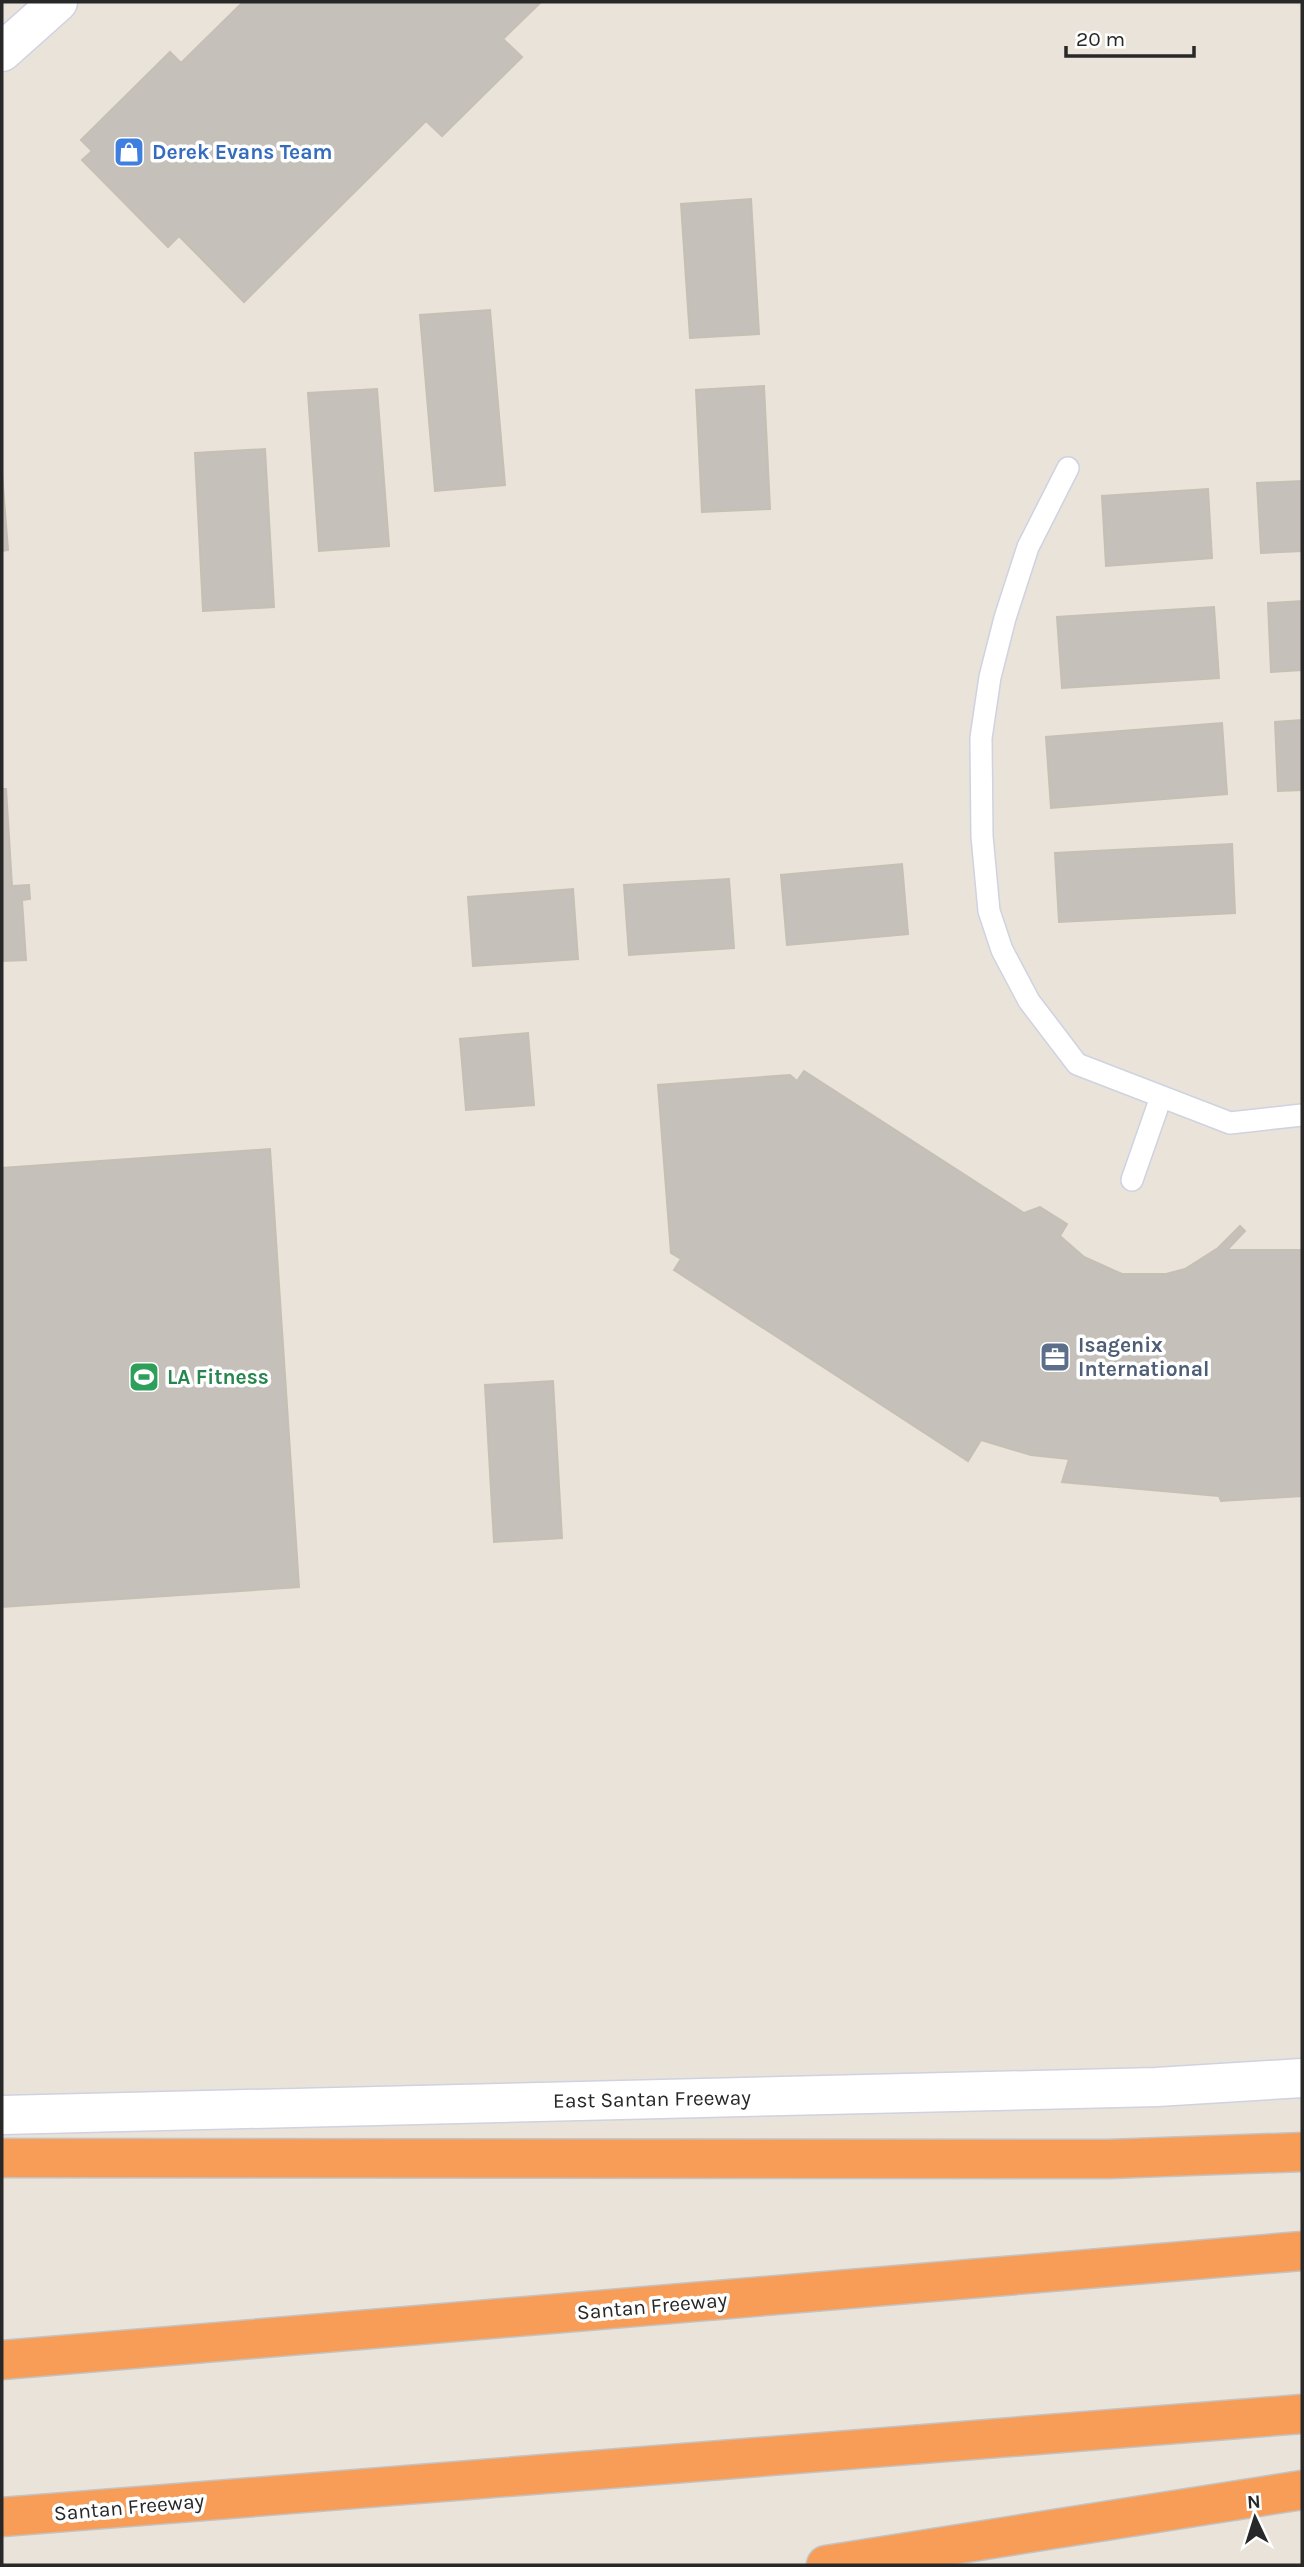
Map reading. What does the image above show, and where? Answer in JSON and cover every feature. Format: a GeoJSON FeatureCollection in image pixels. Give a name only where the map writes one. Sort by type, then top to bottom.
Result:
{"type":"FeatureCollection","features":[{"type":"Feature","properties":{"kind":"highway"},"geometry":{"type":"LineString","coordinates":[[2,2158],[1109,2159],[1302,2152]]}},
{"type":"Feature","properties":{"kind":"highway","name":"Santan Freeway"},"geometry":{"type":"LineString","coordinates":[[2,2360],[1302,2251]]}},
{"type":"Feature","properties":{"kind":"highway","name":"Santan Freeway"},"geometry":{"type":"LineString","coordinates":[[2,2517],[1302,2414]]}},
{"type":"Feature","properties":{"kind":"highway"},"geometry":{"type":"LineString","coordinates":[[826,2565],[1302,2490]]}},
{"type":"Feature","properties":{"kind":"main road"},"geometry":{"type":"LineString","coordinates":[[2,52],[58,2]]}},
{"type":"Feature","properties":{"kind":"main road","name":"East Santan Freeway"},"geometry":{"type":"LineString","coordinates":[[2,2115],[1157,2087],[1302,2078]]}},
{"type":"Feature","properties":{"kind":"lane"},"geometry":{"type":"LineString","coordinates":[[1068,468],[1028,547],[990,677],[981,738],[982,836],[989,911],[1002,950],[1029,1001],[1077,1064],[1230,1123],[1302,1115]]}},
{"type":"Feature","properties":{"kind":"lane"},"geometry":{"type":"LineString","coordinates":[[1132,1180],[1161,1097]]}},
{"type":"Feature","properties":{"kind":"building"},"geometry":{"type":"Polygon","coordinates":[[[243,2],[541,2],[503,39],[522,57],[442,136],[426,121],[244,302],[179,236],[168,247],[82,160],[92,151],[81,140],[170,52],[181,63],[243,2]]]}},
{"type":"Feature","properties":{"kind":"building"},"geometry":{"type":"Polygon","coordinates":[[[751,199],[759,334],[690,338],[681,204],[751,199]]]}},
{"type":"Feature","properties":{"kind":"building"},"geometry":{"type":"Polygon","coordinates":[[[490,310],[505,485],[435,491],[420,315],[490,310]]]}},
{"type":"Feature","properties":{"kind":"building"},"geometry":{"type":"Polygon","coordinates":[[[764,386],[770,509],[702,512],[696,390],[764,386]]]}},
{"type":"Feature","properties":{"kind":"building"},"geometry":{"type":"Polygon","coordinates":[[[377,389],[389,546],[319,551],[308,393],[377,389]]]}},
{"type":"Feature","properties":{"kind":"building"},"geometry":{"type":"Polygon","coordinates":[[[265,449],[274,607],[203,611],[195,453],[265,449]]]}},
{"type":"Feature","properties":{"kind":"building"},"geometry":{"type":"Polygon","coordinates":[[[2,473],[8,550],[2,551],[2,473]]]}},
{"type":"Feature","properties":{"kind":"building"},"geometry":{"type":"Polygon","coordinates":[[[1302,481],[1302,551],[1261,553],[1257,483],[1302,481]]]}},
{"type":"Feature","properties":{"kind":"building"},"geometry":{"type":"Polygon","coordinates":[[[1208,489],[1212,558],[1106,566],[1102,496],[1208,489]]]}},
{"type":"Feature","properties":{"kind":"building"},"geometry":{"type":"Polygon","coordinates":[[[1302,601],[1302,670],[1271,672],[1268,603],[1302,601]]]}},
{"type":"Feature","properties":{"kind":"building"},"geometry":{"type":"Polygon","coordinates":[[[1214,607],[1219,678],[1062,688],[1057,617],[1214,607]]]}},
{"type":"Feature","properties":{"kind":"building"},"geometry":{"type":"Polygon","coordinates":[[[1302,720],[1302,790],[1278,791],[1275,722],[1302,720]]]}},
{"type":"Feature","properties":{"kind":"building"},"geometry":{"type":"Polygon","coordinates":[[[1222,723],[1227,794],[1051,808],[1046,737],[1222,723]]]}},
{"type":"Feature","properties":{"kind":"building"},"geometry":{"type":"Polygon","coordinates":[[[2,789],[6,789],[12,886],[29,885],[30,899],[22,900],[26,960],[2,961],[2,789]]]}},
{"type":"Feature","properties":{"kind":"building"},"geometry":{"type":"Polygon","coordinates":[[[1232,844],[1235,913],[1059,922],[1055,853],[1232,844]]]}},
{"type":"Feature","properties":{"kind":"building"},"geometry":{"type":"Polygon","coordinates":[[[902,864],[908,934],[787,945],[781,875],[902,864]]]}},
{"type":"Feature","properties":{"kind":"building"},"geometry":{"type":"Polygon","coordinates":[[[729,879],[734,948],[629,955],[624,885],[729,879]]]}},
{"type":"Feature","properties":{"kind":"building"},"geometry":{"type":"Polygon","coordinates":[[[573,889],[578,959],[473,966],[468,897],[573,889]]]}},
{"type":"Feature","properties":{"kind":"building"},"geometry":{"type":"Polygon","coordinates":[[[528,1033],[534,1105],[466,1110],[460,1039],[528,1033]]]}},
{"type":"Feature","properties":{"kind":"building","name":"Isagenix International"},"geometry":{"type":"Polygon","coordinates":[[[804,1071],[1024,1213],[1040,1207],[1067,1224],[1060,1236],[1084,1257],[1122,1274],[1166,1274],[1185,1269],[1218,1248],[1240,1226],[1245,1231],[1227,1250],[1302,1250],[1302,1496],[1221,1501],[1219,1496],[1062,1482],[1069,1459],[1031,1455],[981,1440],[968,1461],[674,1270],[681,1259],[671,1253],[658,1085],[790,1075],[797,1081],[804,1071]]]}},
{"type":"Feature","properties":{"kind":"building","name":"LA Fitness"},"geometry":{"type":"Polygon","coordinates":[[[270,1149],[299,1587],[2,1607],[2,1168],[270,1149]]]}},
{"type":"Feature","properties":{"kind":"building"},"geometry":{"type":"Polygon","coordinates":[[[553,1381],[562,1538],[494,1542],[485,1385],[553,1381]]]}},
{"type":"Feature","properties":{"kind":"place","name":"Derek Evans Team"},"geometry":{"type":"Point","coordinates":[129,152]}},
{"type":"Feature","properties":{"kind":"place","name":"Isagenix International"},"geometry":{"type":"Point","coordinates":[1055,1357]}},
{"type":"Feature","properties":{"kind":"place","name":"LA Fitness"},"geometry":{"type":"Point","coordinates":[144,1377]}}]}
